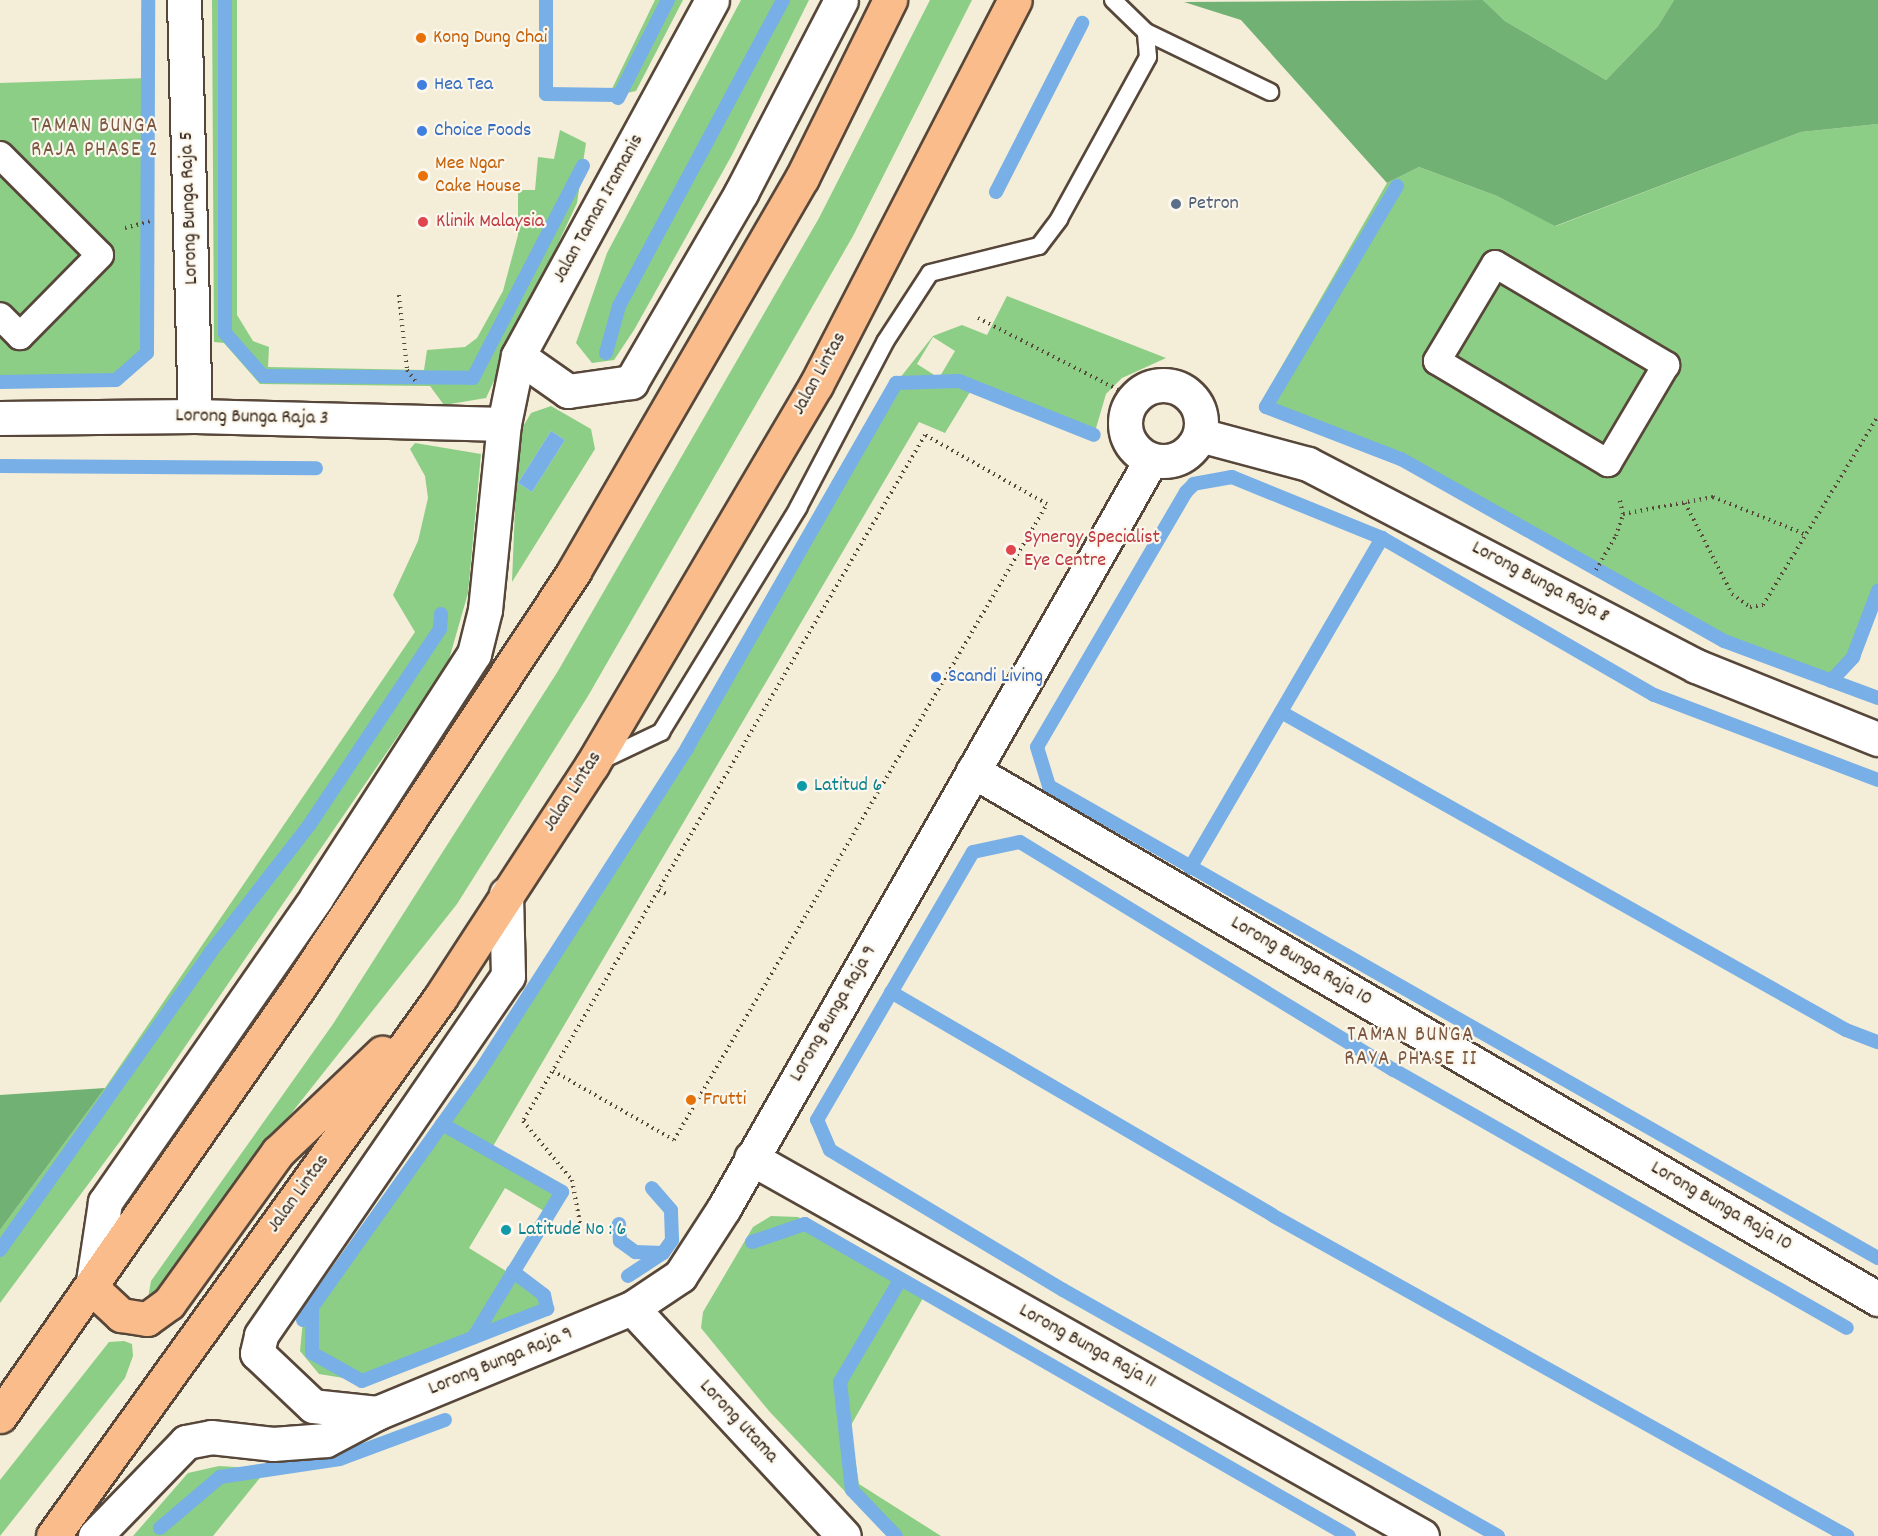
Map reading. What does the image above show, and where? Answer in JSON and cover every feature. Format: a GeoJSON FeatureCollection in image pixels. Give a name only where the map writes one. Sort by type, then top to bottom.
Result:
{"type":"FeatureCollection","features":[{"type":"Feature","properties":{"kind":"highway"},"geometry":{"type":"LineString","coordinates":[[0,1416],[92,1288],[299,987],[574,571],[802,178],[890,0]]}},
{"type":"Feature","properties":{"kind":"highway","name":"Jalan Lintas"},"geometry":{"type":"LineString","coordinates":[[53,1536],[440,998],[592,765],[816,385],[1015,0]]}},
{"type":"Feature","properties":{"kind":"highway"},"geometry":{"type":"LineString","coordinates":[[92,1288],[121,1315],[147,1319],[169,1304],[278,1152],[440,998]]}},
{"type":"Feature","properties":{"kind":"street","name":"Lorong Bunga Raja 5"},"geometry":{"type":"LineString","coordinates":[[184,0],[195,416]]}},
{"type":"Feature","properties":{"kind":"street","name":"Jalan Taman Iramanis"},"geometry":{"type":"LineString","coordinates":[[92,1288],[105,1202],[316,898],[474,654],[485,610],[504,424],[518,356],[712,0]]}},
{"type":"Feature","properties":{"kind":"street"},"geometry":{"type":"LineString","coordinates":[[518,356],[568,391],[631,382],[741,193],[841,0]]}},
{"type":"Feature","properties":{"kind":"street"},"geometry":{"type":"LineString","coordinates":[[0,155],[100,255],[20,336],[0,316]]}},
{"type":"Feature","properties":{"kind":"street"},"geometry":{"type":"LineString","coordinates":[[1496,264],[1666,365],[1608,463],[1437,361],[1496,264]]}},
{"type":"Feature","properties":{"kind":"street"},"geometry":{"type":"LineString","coordinates":[[1161,384],[1182,390],[1198,406],[1200,435],[1180,458],[1151,460],[1137,452],[1124,426],[1134,398],[1161,384]]}},
{"type":"Feature","properties":{"kind":"street","name":"Lorong Bunga Raja 3"},"geometry":{"type":"LineString","coordinates":[[0,418],[195,416],[504,424]]}},
{"type":"Feature","properties":{"kind":"street","name":"Lorong Bunga Raja 8"},"geometry":{"type":"LineString","coordinates":[[1200,435],[1308,464],[1696,666],[1878,739]]}},
{"type":"Feature","properties":{"kind":"street","name":"Lorong Bunga Raja 9"},"geometry":{"type":"LineString","coordinates":[[95,1536],[186,1442],[211,1437],[273,1443],[326,1440],[377,1413],[632,1308],[680,1276],[751,1158],[1151,460]]}},
{"type":"Feature","properties":{"kind":"street","name":"Lorong Bunga Raja 10"},"geometry":{"type":"LineString","coordinates":[[972,771],[1878,1299]]}},
{"type":"Feature","properties":{"kind":"street"},"geometry":{"type":"LineString","coordinates":[[377,1413],[313,1406],[257,1353],[261,1335],[508,976],[506,894]]}},
{"type":"Feature","properties":{"kind":"street","name":"Lorong Bunga Raja 11"},"geometry":{"type":"LineString","coordinates":[[751,1158],[1422,1536]]}},
{"type":"Feature","properties":{"kind":"street","name":"Lorong Utama"},"geometry":{"type":"LineString","coordinates":[[632,1308],[843,1536]]}},
{"type":"Feature","properties":{"kind":"lane"},"geometry":{"type":"LineString","coordinates":[[1113,0],[1146,32],[1270,92]]}},
{"type":"Feature","properties":{"kind":"lane"},"geometry":{"type":"LineString","coordinates":[[592,765],[661,732],[798,508],[885,342],[930,273],[1039,246],[1046,237],[1148,57],[1146,32]]}},
{"type":"Feature","properties":{"kind":"path"},"geometry":{"type":"LineString","coordinates":[[143,221],[151,221]]}},
{"type":"Feature","properties":{"kind":"path"},"geometry":{"type":"LineString","coordinates":[[399,295],[407,370]]}},
{"type":"Feature","properties":{"kind":"path"},"geometry":{"type":"LineString","coordinates":[[978,318],[1134,398]]}},
{"type":"Feature","properties":{"kind":"path"},"geometry":{"type":"LineString","coordinates":[[1685,503],[1732,594],[1750,607],[1772,596],[1878,416]]}},
{"type":"Feature","properties":{"kind":"path"},"geometry":{"type":"LineString","coordinates":[[553,1071],[674,1140],[777,957],[1047,504],[925,435],[523,1121],[572,1180],[580,1223]]}},
{"type":"Feature","properties":{"kind":"path"},"geometry":{"type":"LineString","coordinates":[[1597,569],[1623,514],[1608,463]]}},
{"type":"Feature","properties":{"kind":"path"},"geometry":{"type":"LineString","coordinates":[[1623,514],[1713,497],[1807,535]]}},
{"type":"Feature","properties":{"kind":"path"},"geometry":{"type":"LineString","coordinates":[[658,890],[668,895]]}},
{"type":"Feature","properties":{"kind":"green space"},"geometry":{"type":"Polygon","coordinates":[[[212,0],[237,0],[237,315],[253,341],[269,347],[268,367],[424,370],[427,350],[465,347],[477,338],[503,291],[518,235],[518,190],[535,190],[538,157],[554,159],[560,130],[586,143],[577,203],[486,398],[444,405],[430,386],[260,384],[224,343],[214,342],[212,0]]]}},
{"type":"Feature","properties":{"kind":"green space"},"geometry":{"type":"Polygon","coordinates":[[[655,0],[683,0],[636,91],[608,97],[655,0]]]}},
{"type":"Feature","properties":{"kind":"green space"},"geometry":{"type":"Polygon","coordinates":[[[741,0],[809,0],[732,155],[634,330],[614,360],[592,363],[576,343],[607,253],[741,0]]]}},
{"type":"Feature","properties":{"kind":"green space"},"geometry":{"type":"Polygon","coordinates":[[[930,0],[972,0],[853,236],[588,696],[457,904],[267,1144],[159,1293],[148,1298],[151,1281],[333,1024],[558,671],[819,218],[930,0]]]}},
{"type":"Feature","properties":{"kind":"green space"},"geometry":{"type":"Polygon","coordinates":[[[1483,0],[1674,0],[1658,26],[1606,80],[1505,21],[1483,0]]]}},
{"type":"Feature","properties":{"kind":"green space"},"geometry":{"type":"Polygon","coordinates":[[[1483,0],[1505,21],[1606,80],[1658,26],[1674,0],[1878,0],[1878,124],[1801,132],[1555,226],[1497,196],[1419,167],[1387,183],[1241,20],[1184,2],[1483,0]]]}},
{"type":"Feature","properties":{"kind":"green space"},"geometry":{"type":"Polygon","coordinates":[[[148,78],[147,353],[116,380],[0,382],[0,83],[148,78]]]}},
{"type":"Feature","properties":{"kind":"green space"},"geometry":{"type":"Polygon","coordinates":[[[1878,124],[1878,591],[1853,657],[1831,681],[1724,641],[1401,459],[1266,407],[1264,397],[1387,183],[1419,167],[1497,196],[1556,226],[1801,132],[1878,124]]]}},
{"type":"Feature","properties":{"kind":"green space"},"geometry":{"type":"Polygon","coordinates":[[[1007,296],[1166,358],[1122,378],[1106,394],[1094,435],[973,387],[945,433],[919,422],[489,1153],[562,1192],[514,1272],[544,1295],[547,1309],[362,1381],[319,1374],[300,1351],[303,1320],[480,1071],[687,748],[896,383],[933,336],[962,325],[987,335],[1007,296]],[[933,337],[917,364],[939,378],[955,351],[933,337]],[[505,1188],[469,1248],[506,1271],[544,1211],[505,1188]]]}},
{"type":"Feature","properties":{"kind":"green space"},"geometry":{"type":"Polygon","coordinates":[[[551,406],[591,429],[595,449],[512,582],[518,435],[531,413],[551,406]],[[551,431],[518,483],[532,492],[565,440],[551,431]]]}},
{"type":"Feature","properties":{"kind":"green space"},"geometry":{"type":"Polygon","coordinates":[[[415,443],[481,454],[468,593],[448,663],[121,1140],[0,1303],[0,1230],[105,1088],[415,632],[393,595],[418,541],[428,498],[425,476],[410,449],[415,443]]]}},
{"type":"Feature","properties":{"kind":"green space"},"geometry":{"type":"Polygon","coordinates":[[[105,1088],[0,1230],[0,1095],[105,1088]]]}},
{"type":"Feature","properties":{"kind":"green space"},"geometry":{"type":"Polygon","coordinates":[[[771,1216],[798,1217],[927,1291],[850,1427],[859,1484],[941,1536],[887,1536],[769,1411],[701,1328],[703,1312],[753,1227],[771,1216]]]}},
{"type":"Feature","properties":{"kind":"green space"},"geometry":{"type":"Polygon","coordinates":[[[124,1341],[132,1344],[133,1356],[125,1378],[0,1536],[0,1480],[109,1342],[124,1341]]]}},
{"type":"Feature","properties":{"kind":"green space"},"geometry":{"type":"Polygon","coordinates":[[[219,1466],[267,1469],[213,1536],[133,1536],[188,1473],[219,1466]]]}},
{"type":"Feature","properties":{"kind":"water"},"geometry":{"type":"Polygon","coordinates":[[[551,431],[565,440],[532,492],[518,483],[551,431]]]}},
{"type":"Feature","properties":{"kind":"waterway"},"geometry":{"type":"LineString","coordinates":[[0,382],[116,380],[147,353],[148,0]]}},
{"type":"Feature","properties":{"kind":"waterway"},"geometry":{"type":"LineString","coordinates":[[225,0],[225,333],[263,376],[473,378],[583,166]]}},
{"type":"Feature","properties":{"kind":"waterway"},"geometry":{"type":"LineString","coordinates":[[546,0],[546,94],[619,95]]}},
{"type":"Feature","properties":{"kind":"waterway"},"geometry":{"type":"LineString","coordinates":[[618,98],[668,0]]}},
{"type":"Feature","properties":{"kind":"waterway"},"geometry":{"type":"LineString","coordinates":[[606,353],[619,306],[783,0]]}},
{"type":"Feature","properties":{"kind":"waterway"},"geometry":{"type":"LineString","coordinates":[[996,192],[1082,23]]}},
{"type":"Feature","properties":{"kind":"waterway"},"geometry":{"type":"LineString","coordinates":[[1397,186],[1266,407],[1401,459],[1724,641],[1878,698]]}},
{"type":"Feature","properties":{"kind":"waterway"},"geometry":{"type":"LineString","coordinates":[[303,1320],[480,1071],[687,748],[896,383],[959,381],[1094,435]]}},
{"type":"Feature","properties":{"kind":"waterway"},"geometry":{"type":"LineString","coordinates":[[0,466],[316,468]]}},
{"type":"Feature","properties":{"kind":"waterway"},"geometry":{"type":"LineString","coordinates":[[1878,780],[1654,695],[1382,538],[1232,477],[1194,484],[1186,492],[1037,747],[1049,786],[1878,1258]]}},
{"type":"Feature","properties":{"kind":"waterway"},"geometry":{"type":"LineString","coordinates":[[1190,868],[1382,538]]}},
{"type":"Feature","properties":{"kind":"waterway"},"geometry":{"type":"LineString","coordinates":[[1831,681],[1853,657],[1878,591]]}},
{"type":"Feature","properties":{"kind":"waterway"},"geometry":{"type":"LineString","coordinates":[[0,1250],[210,953],[310,824],[440,629],[441,614]]}},
{"type":"Feature","properties":{"kind":"waterway"},"geometry":{"type":"LineString","coordinates":[[1281,712],[1846,1030],[1878,1042]]}},
{"type":"Feature","properties":{"kind":"waterway"},"geometry":{"type":"LineString","coordinates":[[1498,1536],[1063,1290],[830,1150],[817,1120],[973,852],[1020,842],[1394,1070],[1847,1328]]}},
{"type":"Feature","properties":{"kind":"waterway"},"geometry":{"type":"LineString","coordinates":[[891,992],[1272,1215],[1847,1536]]}},
{"type":"Feature","properties":{"kind":"waterway"},"geometry":{"type":"LineString","coordinates":[[442,1124],[562,1192],[474,1337]]}},
{"type":"Feature","properties":{"kind":"waterway"},"geometry":{"type":"LineString","coordinates":[[628,1276],[663,1253],[672,1240],[671,1210],[652,1188]]}},
{"type":"Feature","properties":{"kind":"waterway"},"geometry":{"type":"LineString","coordinates":[[619,1224],[620,1241],[635,1252],[663,1253]]}},
{"type":"Feature","properties":{"kind":"waterway"},"geometry":{"type":"LineString","coordinates":[[752,1242],[805,1224],[1349,1536]]}},
{"type":"Feature","properties":{"kind":"waterway"},"geometry":{"type":"LineString","coordinates":[[312,1307],[312,1353],[362,1381],[547,1309],[544,1295],[513,1272]]}},
{"type":"Feature","properties":{"kind":"waterway"},"geometry":{"type":"LineString","coordinates":[[896,1536],[852,1490],[840,1382],[900,1280]]}},
{"type":"Feature","properties":{"kind":"waterway"},"geometry":{"type":"LineString","coordinates":[[160,1528],[220,1477],[340,1459],[445,1420]]}},
{"type":"Feature","properties":{"kind":"place","name":"Kong Dung Chai"},"geometry":{"type":"Point","coordinates":[421,38]}},
{"type":"Feature","properties":{"kind":"place","name":"Hea Tea"},"geometry":{"type":"Point","coordinates":[422,85]}},
{"type":"Feature","properties":{"kind":"place","name":"Choice Foods"},"geometry":{"type":"Point","coordinates":[422,131]}},
{"type":"Feature","properties":{"kind":"place","name":"Mee Ngar Cake House"},"geometry":{"type":"Point","coordinates":[423,176]}},
{"type":"Feature","properties":{"kind":"place","name":"Petron"},"geometry":{"type":"Point","coordinates":[1176,204]}},
{"type":"Feature","properties":{"kind":"place","name":"Klinik Malaysia"},"geometry":{"type":"Point","coordinates":[423,222]}},
{"type":"Feature","properties":{"kind":"place","name":"Synergy Specialist Eye Centre"},"geometry":{"type":"Point","coordinates":[1011,550]}},
{"type":"Feature","properties":{"kind":"place","name":"Scandi Living"},"geometry":{"type":"Point","coordinates":[936,677]}},
{"type":"Feature","properties":{"kind":"place","name":"Latitud 6"},"geometry":{"type":"Point","coordinates":[802,786]}},
{"type":"Feature","properties":{"kind":"place","name":"Frutti"},"geometry":{"type":"Point","coordinates":[691,1100]}},
{"type":"Feature","properties":{"kind":"place","name":"Latitude No : 6"},"geometry":{"type":"Point","coordinates":[506,1230]}},
{"type":"Feature","properties":{"kind":"district","name":"TAMAN BUNGA RAJA PHASE 2"},"geometry":{"type":"Point","coordinates":[95,139]}},
{"type":"Feature","properties":{"kind":"district","name":"TAMAN BUNGA RAYA PHASE II"},"geometry":{"type":"Point","coordinates":[1411,1048]}}]}
